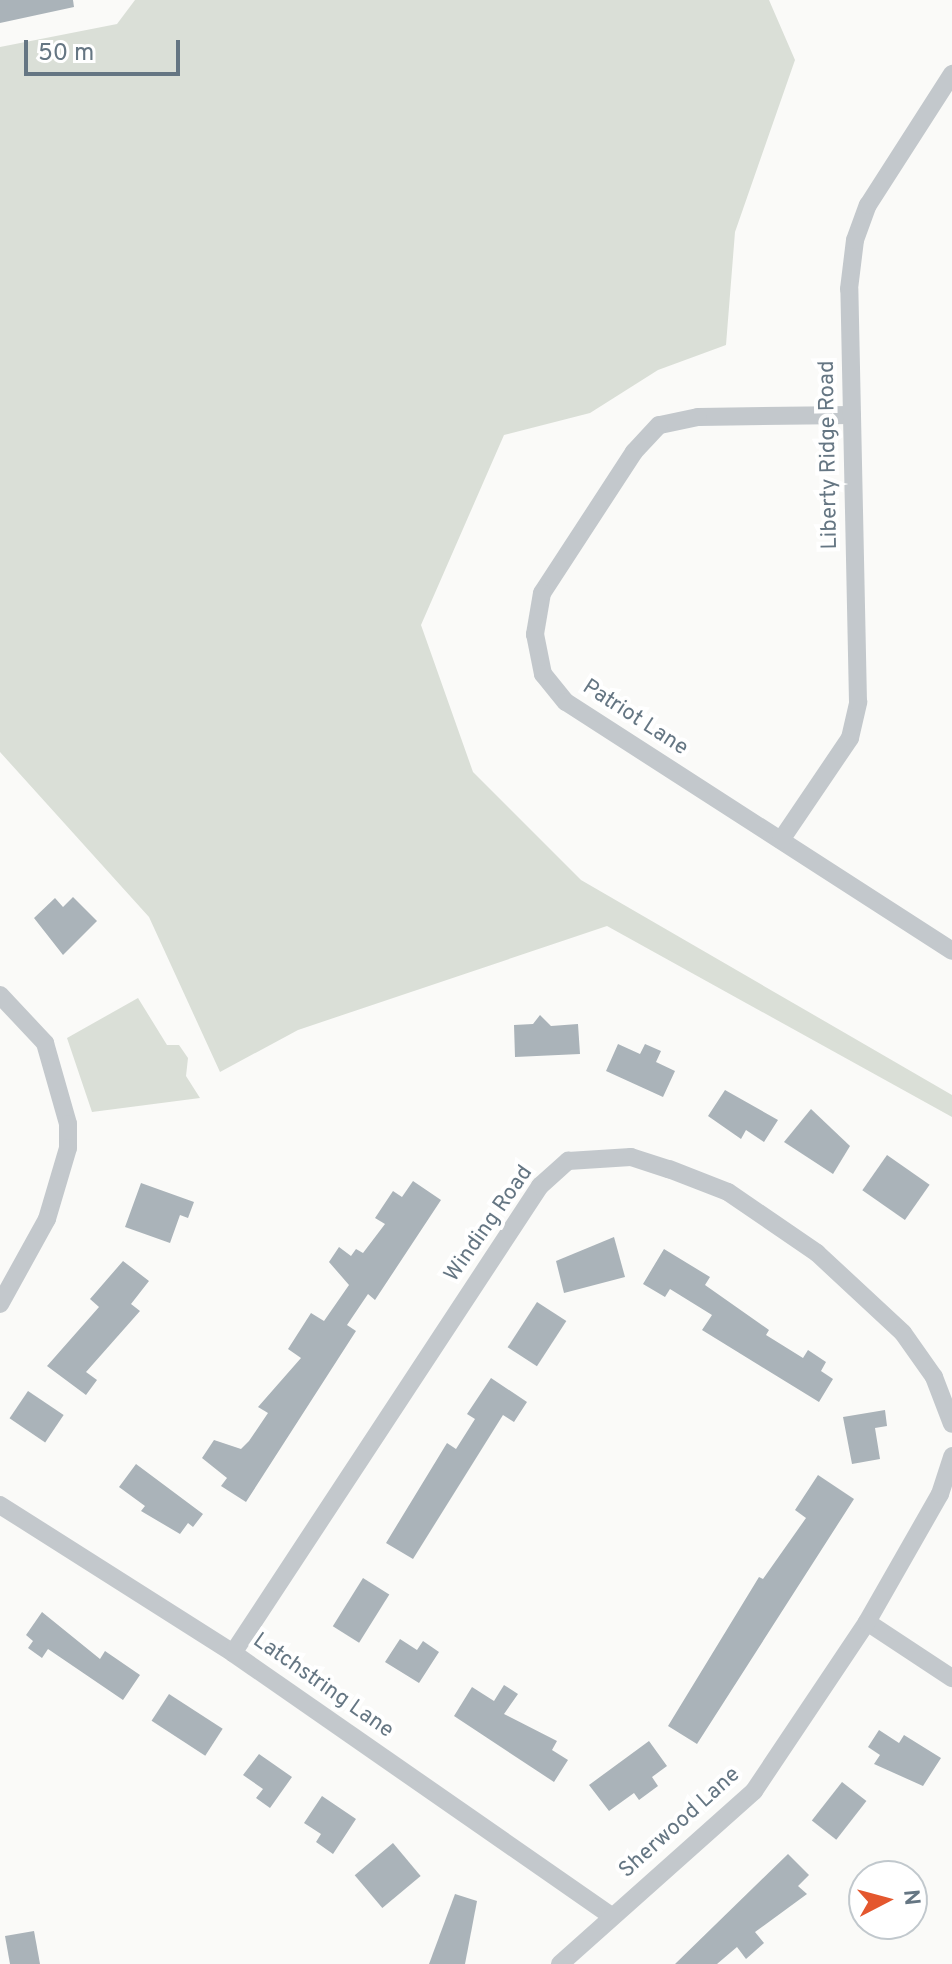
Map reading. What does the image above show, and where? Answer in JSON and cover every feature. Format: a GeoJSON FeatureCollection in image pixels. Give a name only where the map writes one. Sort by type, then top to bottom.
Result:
{"type":"FeatureCollection","features":[{"type":"Feature","properties":{"kind":"street","name":"Liberty Ridge Road"},"geometry":{"type":"LineString","coordinates":[[781,840],[850,738],[858,702],[849,289],[855,240],[868,205],[952,74]]}},
{"type":"Feature","properties":{"kind":"street","name":"Patriot Lane"},"geometry":{"type":"LineString","coordinates":[[852,415],[698,417],[659,425],[634,452],[542,593],[535,634],[543,674],[566,702],[952,951]]}},
{"type":"Feature","properties":{"kind":"street"},"geometry":{"type":"LineString","coordinates":[[0,995],[45,1043],[68,1124],[68,1148],[47,1219],[0,1304]]}},
{"type":"Feature","properties":{"kind":"street","name":"Winding Road"},"geometry":{"type":"LineString","coordinates":[[233,1653],[540,1186],[568,1161],[631,1157],[728,1192],[817,1253],[903,1333],[934,1377],[952,1424]]}},
{"type":"Feature","properties":{"kind":"street"},"geometry":{"type":"LineString","coordinates":[[952,1456],[940,1494],[867,1622],[952,1678]]}},
{"type":"Feature","properties":{"kind":"street","name":"Latchstring Lane"},"geometry":{"type":"LineString","coordinates":[[0,1505],[233,1653],[612,1916]]}},
{"type":"Feature","properties":{"kind":"street","name":"Sherwood Lane"},"geometry":{"type":"LineString","coordinates":[[560,1964],[754,1791],[867,1622]]}},
{"type":"Feature","properties":{"kind":"shaded area"},"geometry":{"type":"Polygon","coordinates":[[[135,0],[769,0],[795,60],[735,232],[726,345],[658,370],[590,413],[504,435],[421,625],[473,772],[581,880],[952,1095],[952,1117],[607,926],[298,1030],[220,1072],[149,917],[0,752],[0,47],[117,24],[135,0]]]}},
{"type":"Feature","properties":{"kind":"shaded area"},"geometry":{"type":"Polygon","coordinates":[[[138,998],[167,1045],[179,1045],[188,1058],[186,1076],[200,1098],[92,1112],[67,1038],[138,998]]]}},
{"type":"Feature","properties":{"kind":"building"},"geometry":{"type":"Polygon","coordinates":[[[0,0],[73,0],[74,7],[0,23],[0,0]]]}},
{"type":"Feature","properties":{"kind":"building"},"geometry":{"type":"Polygon","coordinates":[[[73,897],[97,921],[63,955],[34,918],[55,898],[63,907],[73,897]]]}},
{"type":"Feature","properties":{"kind":"building"},"geometry":{"type":"Polygon","coordinates":[[[540,1015],[551,1026],[578,1024],[580,1054],[515,1057],[514,1025],[533,1024],[540,1015]]]}},
{"type":"Feature","properties":{"kind":"building"},"geometry":{"type":"Polygon","coordinates":[[[618,1044],[640,1054],[645,1044],[661,1051],[656,1062],[675,1071],[663,1097],[606,1071],[618,1044]]]}},
{"type":"Feature","properties":{"kind":"building"},"geometry":{"type":"Polygon","coordinates":[[[725,1090],[778,1120],[764,1142],[746,1130],[741,1139],[708,1116],[725,1090]]]}},
{"type":"Feature","properties":{"kind":"building"},"geometry":{"type":"Polygon","coordinates":[[[811,1109],[850,1146],[833,1174],[784,1142],[811,1109]]]}},
{"type":"Feature","properties":{"kind":"building"},"geometry":{"type":"Polygon","coordinates":[[[887,1155],[930,1185],[905,1220],[862,1190],[887,1155]]]}},
{"type":"Feature","properties":{"kind":"building"},"geometry":{"type":"Polygon","coordinates":[[[413,1181],[441,1200],[375,1300],[368,1294],[347,1325],[356,1331],[246,1502],[221,1486],[227,1478],[202,1458],[214,1440],[241,1449],[249,1441],[268,1413],[258,1407],[301,1358],[288,1349],[311,1313],[324,1321],[349,1285],[329,1262],[339,1247],[351,1256],[356,1249],[363,1253],[385,1224],[375,1218],[393,1191],[402,1197],[413,1181]]]}},
{"type":"Feature","properties":{"kind":"building"},"geometry":{"type":"Polygon","coordinates":[[[141,1183],[194,1202],[188,1218],[180,1215],[170,1243],[125,1227],[141,1183]]]}},
{"type":"Feature","properties":{"kind":"building"},"geometry":{"type":"Polygon","coordinates":[[[614,1237],[625,1277],[564,1293],[556,1261],[614,1237]]]}},
{"type":"Feature","properties":{"kind":"building"},"geometry":{"type":"Polygon","coordinates":[[[664,1249],[710,1277],[705,1285],[769,1330],[766,1335],[803,1358],[808,1350],[826,1362],[821,1371],[833,1379],[819,1402],[702,1330],[712,1315],[670,1289],[665,1297],[643,1284],[664,1249]]]}},
{"type":"Feature","properties":{"kind":"building"},"geometry":{"type":"Polygon","coordinates":[[[123,1261],[149,1281],[131,1304],[140,1311],[86,1372],[97,1380],[86,1395],[47,1366],[99,1307],[90,1299],[123,1261]]]}},
{"type":"Feature","properties":{"kind":"building"},"geometry":{"type":"Polygon","coordinates":[[[537,1302],[566,1321],[537,1366],[508,1347],[537,1302]]]}},
{"type":"Feature","properties":{"kind":"building"},"geometry":{"type":"Polygon","coordinates":[[[491,1378],[527,1402],[514,1422],[503,1415],[413,1559],[386,1543],[447,1443],[456,1449],[475,1419],[467,1414],[491,1378]]]}},
{"type":"Feature","properties":{"kind":"building"},"geometry":{"type":"Polygon","coordinates":[[[28,1391],[64,1415],[45,1442],[10,1418],[28,1391]]]}},
{"type":"Feature","properties":{"kind":"building"},"geometry":{"type":"Polygon","coordinates":[[[885,1410],[887,1426],[875,1428],[880,1459],[852,1464],[843,1417],[885,1410]]]}},
{"type":"Feature","properties":{"kind":"building"},"geometry":{"type":"Polygon","coordinates":[[[136,1464],[203,1514],[193,1527],[188,1523],[180,1534],[141,1511],[145,1506],[119,1487],[136,1464]]]}},
{"type":"Feature","properties":{"kind":"building"},"geometry":{"type":"Polygon","coordinates":[[[818,1475],[854,1499],[697,1744],[668,1726],[759,1577],[763,1579],[806,1518],[795,1510],[818,1475]]]}},
{"type":"Feature","properties":{"kind":"building"},"geometry":{"type":"Polygon","coordinates":[[[363,1578],[389,1594],[359,1643],[333,1626],[363,1578]]]}},
{"type":"Feature","properties":{"kind":"building"},"geometry":{"type":"Polygon","coordinates":[[[42,1612],[100,1659],[105,1651],[140,1675],[123,1700],[48,1649],[42,1658],[28,1648],[33,1641],[26,1635],[42,1612]]]}},
{"type":"Feature","properties":{"kind":"building"},"geometry":{"type":"Polygon","coordinates":[[[400,1639],[417,1650],[423,1641],[439,1652],[419,1683],[385,1662],[400,1639]]]}},
{"type":"Feature","properties":{"kind":"building"},"geometry":{"type":"Polygon","coordinates":[[[504,1685],[518,1694],[504,1714],[557,1741],[552,1750],[568,1760],[554,1782],[454,1716],[472,1687],[494,1701],[504,1685]]]}},
{"type":"Feature","properties":{"kind":"building"},"geometry":{"type":"Polygon","coordinates":[[[169,1694],[223,1729],[205,1756],[152,1721],[169,1694]]]}},
{"type":"Feature","properties":{"kind":"building"},"geometry":{"type":"Polygon","coordinates":[[[879,1730],[899,1743],[904,1735],[941,1758],[923,1786],[874,1764],[880,1755],[868,1747],[879,1730]]]}},
{"type":"Feature","properties":{"kind":"building"},"geometry":{"type":"Polygon","coordinates":[[[649,1741],[667,1766],[652,1777],[658,1786],[639,1800],[634,1793],[609,1811],[589,1785],[649,1741]]]}},
{"type":"Feature","properties":{"kind":"building"},"geometry":{"type":"Polygon","coordinates":[[[259,1754],[292,1777],[270,1808],[256,1798],[263,1789],[243,1775],[259,1754]]]}},
{"type":"Feature","properties":{"kind":"building"},"geometry":{"type":"Polygon","coordinates":[[[842,1782],[866,1801],[836,1840],[812,1821],[842,1782]]]}},
{"type":"Feature","properties":{"kind":"building"},"geometry":{"type":"Polygon","coordinates":[[[322,1796],[356,1819],[333,1854],[316,1842],[321,1834],[304,1823],[322,1796]]]}},
{"type":"Feature","properties":{"kind":"building"},"geometry":{"type":"Polygon","coordinates":[[[393,1843],[421,1876],[382,1908],[355,1875],[393,1843]]]}},
{"type":"Feature","properties":{"kind":"building"},"geometry":{"type":"Polygon","coordinates":[[[788,1854],[809,1875],[798,1886],[807,1894],[755,1932],[764,1943],[746,1959],[737,1947],[717,1964],[675,1964],[788,1854]]]}},
{"type":"Feature","properties":{"kind":"building"},"geometry":{"type":"Polygon","coordinates":[[[455,1894],[477,1901],[465,1964],[429,1964],[455,1894]]]}},
{"type":"Feature","properties":{"kind":"building"},"geometry":{"type":"Polygon","coordinates":[[[34,1931],[40,1964],[10,1964],[5,1936],[34,1931]]]}}]}
